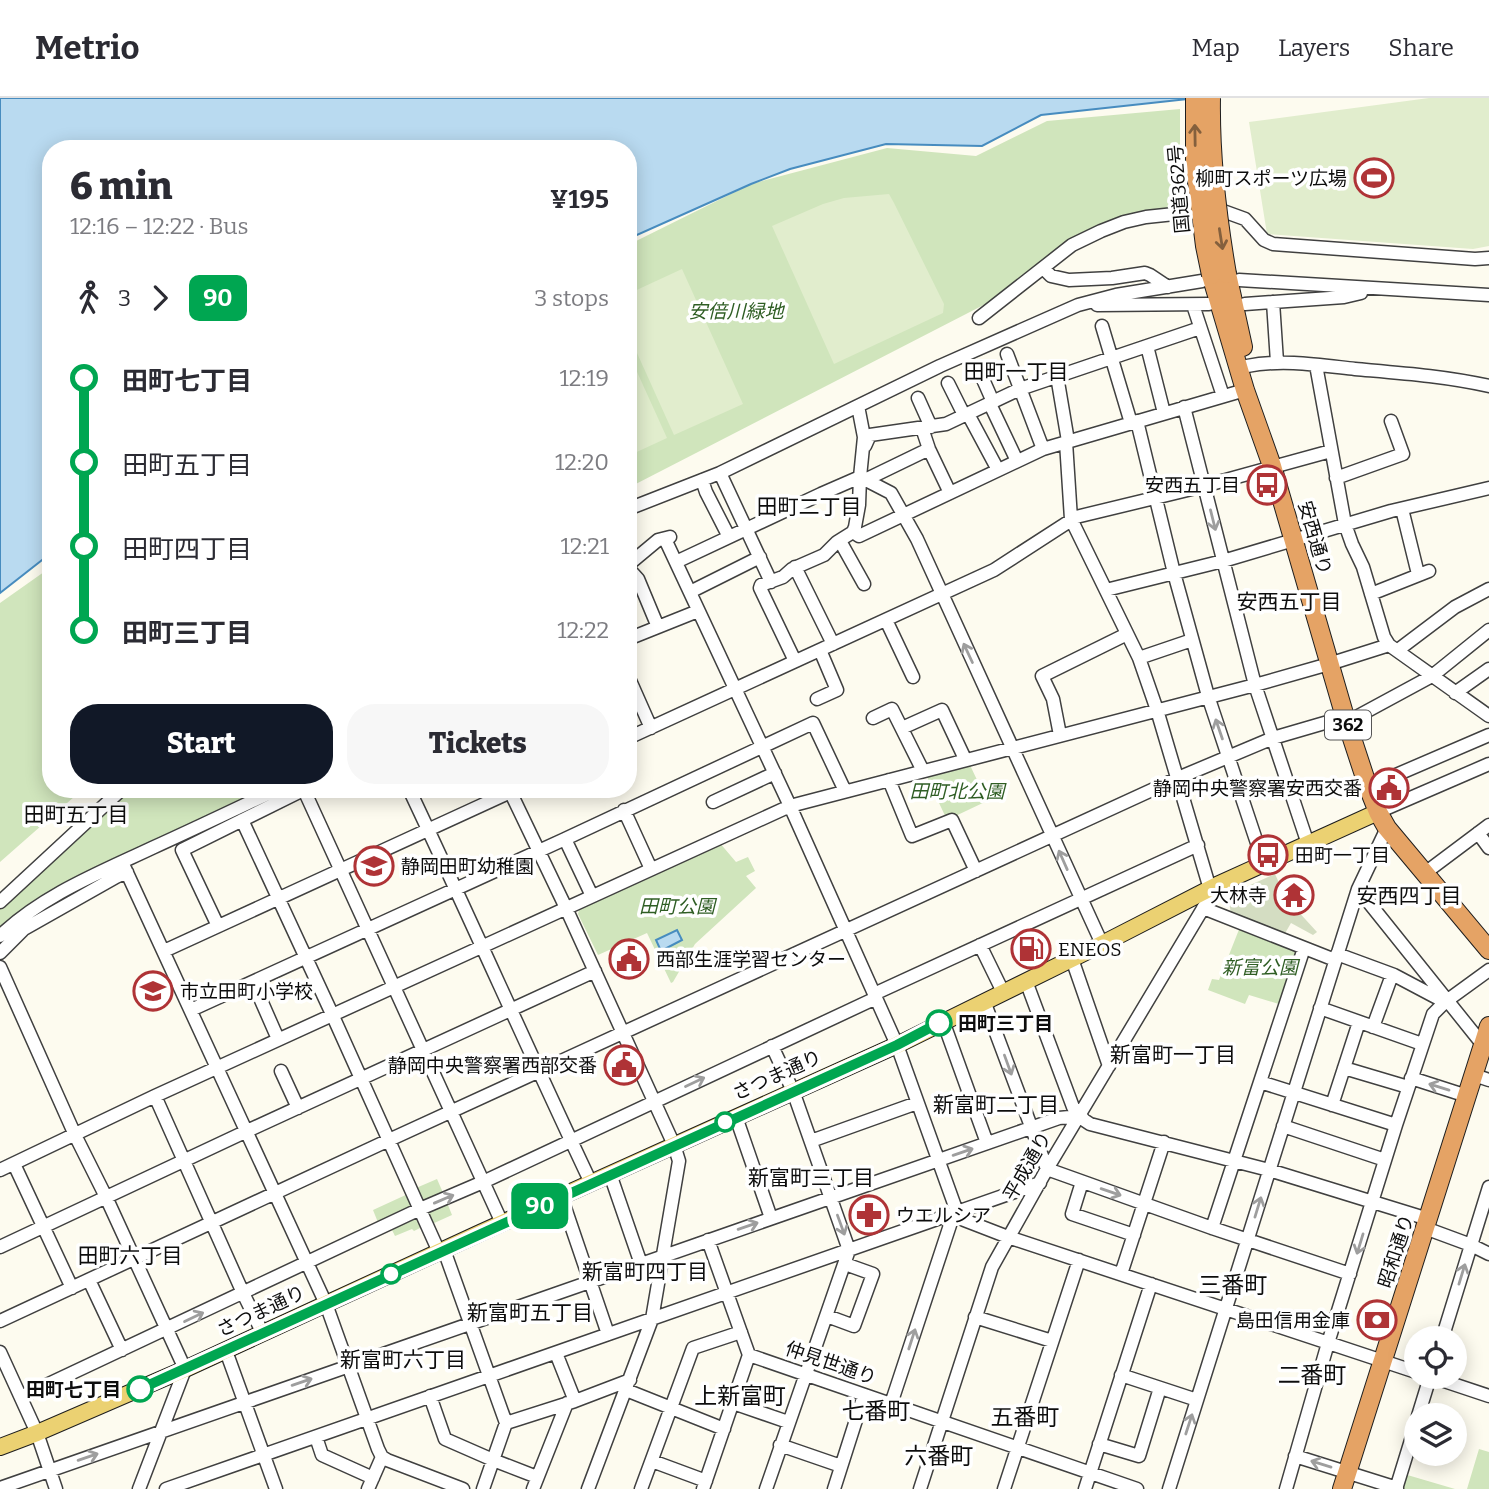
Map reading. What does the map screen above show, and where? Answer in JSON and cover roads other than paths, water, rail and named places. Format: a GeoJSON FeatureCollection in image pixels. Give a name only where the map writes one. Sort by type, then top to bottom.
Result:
{"type":"FeatureCollection","features":[{"type":"Feature","properties":{"kind":"highway","name":"国道362号"},"geometry":{"type":"LineString","coordinates":[[1195,98],[1195,166],[1205,246],[1220,278]]}},
{"type":"Feature","properties":{"kind":"highway","name":"国道362号"},"geometry":{"type":"LineString","coordinates":[[1211,98],[1212,159],[1220,232],[1220,278]]}},
{"type":"Feature","properties":{"kind":"highway","name":"安西通り"},"geometry":{"type":"LineString","coordinates":[[1220,278],[1247,366],[1272,467]]}},
{"type":"Feature","properties":{"kind":"highway","name":"安西通り"},"geometry":{"type":"LineString","coordinates":[[1220,278],[1245,390],[1272,467],[1346,720],[1368,788],[1383,820]]}},
{"type":"Feature","properties":{"kind":"highway","name":"昭和通り"},"geometry":{"type":"LineString","coordinates":[[1345,1481],[1467,1096],[1481,1078],[1483,1045],[1489,1026]]}},
{"type":"Feature","properties":{"kind":"main road","name":"さつま通り"},"geometry":{"type":"LineString","coordinates":[[0,1447],[226,1351],[897,1045],[1213,887],[1308,844],[1383,820]]}},
{"type":"Feature","properties":{"kind":"main road"},"geometry":{"type":"LineString","coordinates":[[1383,820],[1489,950]]}},
{"type":"Feature","properties":{"kind":"street"},"geometry":{"type":"LineString","coordinates":[[979,318],[1072,245],[1124,222],[1146,217],[1223,211],[1245,219],[1264,240],[1273,244],[1489,258]]}},
{"type":"Feature","properties":{"kind":"street"},"geometry":{"type":"LineString","coordinates":[[1043,268],[1051,276],[1069,280],[1145,273],[1168,287]]}},
{"type":"Feature","properties":{"kind":"street"},"geometry":{"type":"LineString","coordinates":[[637,505],[720,472],[950,361],[1078,305],[1116,295],[1220,278],[1489,295]]}},
{"type":"Feature","properties":{"kind":"street"},"geometry":{"type":"LineString","coordinates":[[1245,304],[1344,297],[1378,289]]}},
{"type":"Feature","properties":{"kind":"street"},"geometry":{"type":"LineString","coordinates":[[1273,302],[1277,362]]}},
{"type":"Feature","properties":{"kind":"street"},"geometry":{"type":"LineString","coordinates":[[1078,305],[1209,304]]}},
{"type":"Feature","properties":{"kind":"street"},"geometry":{"type":"LineString","coordinates":[[1193,305],[1223,396]]}},
{"type":"Feature","properties":{"kind":"street"},"geometry":{"type":"LineString","coordinates":[[1102,326],[1156,498],[1208,696],[1265,864]]}},
{"type":"Feature","properties":{"kind":"street"},"geometry":{"type":"LineString","coordinates":[[861,456],[870,435],[946,424],[1020,389],[1199,328]]}},
{"type":"Feature","properties":{"kind":"street"},"geometry":{"type":"LineString","coordinates":[[1147,345],[1164,413]]}},
{"type":"Feature","properties":{"kind":"street"},"geometry":{"type":"LineString","coordinates":[[1007,354],[1042,449]]}},
{"type":"Feature","properties":{"kind":"street"},"geometry":{"type":"LineString","coordinates":[[1247,366],[1277,362],[1316,365],[1451,378],[1489,386]]}},
{"type":"Feature","properties":{"kind":"street"},"geometry":{"type":"LineString","coordinates":[[1316,365],[1345,524],[1363,567],[1384,637],[1432,676],[1489,716]]}},
{"type":"Feature","properties":{"kind":"street"},"geometry":{"type":"LineString","coordinates":[[978,368],[1017,461]]}},
{"type":"Feature","properties":{"kind":"street"},"geometry":{"type":"LineString","coordinates":[[1057,376],[1067,441],[1071,519],[1139,658],[1213,887]]}},
{"type":"Feature","properties":{"kind":"street"},"geometry":{"type":"LineString","coordinates":[[948,383],[998,470]]}},
{"type":"Feature","properties":{"kind":"street"},"geometry":{"type":"LineString","coordinates":[[853,532],[859,536],[1042,449],[1245,390]]}},
{"type":"Feature","properties":{"kind":"street"},"geometry":{"type":"LineString","coordinates":[[918,398],[929,449],[950,493]]}},
{"type":"Feature","properties":{"kind":"street"},"geometry":{"type":"LineString","coordinates":[[795,661],[760,588],[761,584],[783,577],[795,567],[824,555],[853,532],[859,505],[864,437],[858,406]]}},
{"type":"Feature","properties":{"kind":"street"},"geometry":{"type":"LineString","coordinates":[[1184,407],[1255,685],[1308,844]]}},
{"type":"Feature","properties":{"kind":"street"},"geometry":{"type":"LineString","coordinates":[[1336,478],[1403,454],[1391,421]]}},
{"type":"Feature","properties":{"kind":"street"},"geometry":{"type":"LineString","coordinates":[[676,562],[929,449]]}},
{"type":"Feature","properties":{"kind":"street"},"geometry":{"type":"LineString","coordinates":[[637,734],[994,570],[1071,519],[1331,451]]}},
{"type":"Feature","properties":{"kind":"street"},"geometry":{"type":"LineString","coordinates":[[720,472],[771,582]]}},
{"type":"Feature","properties":{"kind":"street"},"geometry":{"type":"LineString","coordinates":[[862,479],[891,493],[904,514],[1101,944]]}},
{"type":"Feature","properties":{"kind":"street"},"geometry":{"type":"LineString","coordinates":[[702,480],[729,537]]}},
{"type":"Feature","properties":{"kind":"street"},"geometry":{"type":"LineString","coordinates":[[1106,590],[1223,561],[1345,524],[1489,488]]}},
{"type":"Feature","properties":{"kind":"street"},"geometry":{"type":"LineString","coordinates":[[1371,594],[1424,573],[1402,509]]}},
{"type":"Feature","properties":{"kind":"street"},"geometry":{"type":"LineString","coordinates":[[637,558],[658,540],[668,538],[698,611],[775,773],[897,1045],[957,1212],[964,1220],[1404,1368]]}},
{"type":"Feature","properties":{"kind":"street"},"geometry":{"type":"LineString","coordinates":[[840,541],[864,584]]}},
{"type":"Feature","properties":{"kind":"street"},"geometry":{"type":"LineString","coordinates":[[690,592],[760,558]]}},
{"type":"Feature","properties":{"kind":"street"},"geometry":{"type":"LineString","coordinates":[[795,567],[834,644]]}},
{"type":"Feature","properties":{"kind":"street"},"geometry":{"type":"LineString","coordinates":[[637,578],[658,627]]}},
{"type":"Feature","properties":{"kind":"street"},"geometry":{"type":"LineString","coordinates":[[0,1170],[332,1014],[790,806],[1394,647],[1455,607],[1489,589]]}},
{"type":"Feature","properties":{"kind":"street"},"geometry":{"type":"LineString","coordinates":[[637,635],[698,611]]}},
{"type":"Feature","properties":{"kind":"street"},"geometry":{"type":"LineString","coordinates":[[886,620],[913,677]]}},
{"type":"Feature","properties":{"kind":"street"},"geometry":{"type":"LineString","coordinates":[[0,1321],[1178,778],[1273,738],[1346,720],[1432,676],[1489,630]]}},
{"type":"Feature","properties":{"kind":"street"},"geometry":{"type":"LineString","coordinates":[[1060,735],[1053,699],[1042,676],[1127,634]]}},
{"type":"Feature","properties":{"kind":"street"},"geometry":{"type":"LineString","coordinates":[[1139,658],[1192,640]]}},
{"type":"Feature","properties":{"kind":"street"},"geometry":{"type":"LineString","coordinates":[[817,699],[837,690],[820,650]]}},
{"type":"Feature","properties":{"kind":"street"},"geometry":{"type":"LineString","coordinates":[[1455,692],[1489,669]]}},
{"type":"Feature","properties":{"kind":"street"},"geometry":{"type":"LineString","coordinates":[[637,696],[651,728]]}},
{"type":"Feature","properties":{"kind":"street"},"geometry":{"type":"LineString","coordinates":[[873,718],[892,709],[923,771]]}},
{"type":"Feature","properties":{"kind":"street"},"geometry":{"type":"LineString","coordinates":[[902,728],[942,710],[965,760]]}},
{"type":"Feature","properties":{"kind":"street"},"geometry":{"type":"LineString","coordinates":[[191,1010],[813,723],[845,791]]}},
{"type":"Feature","properties":{"kind":"street"},"geometry":{"type":"LineString","coordinates":[[1368,788],[1489,735]]}},
{"type":"Feature","properties":{"kind":"street","name":"さつま通り"},"geometry":{"type":"LineString","coordinates":[[1383,820],[1487,769]]}},
{"type":"Feature","properties":{"kind":"street"},"geometry":{"type":"LineString","coordinates":[[713,802],[775,773]]}},
{"type":"Feature","properties":{"kind":"street"},"geometry":{"type":"LineString","coordinates":[[889,780],[912,836],[951,820],[976,871]]}},
{"type":"Feature","properties":{"kind":"street"},"geometry":{"type":"LineString","coordinates":[[0,902],[112,798]]}},
{"type":"Feature","properties":{"kind":"street"},"geometry":{"type":"LineString","coordinates":[[0,936],[32,909],[94,874],[124,867],[260,798]]}},
{"type":"Feature","properties":{"kind":"street"},"geometry":{"type":"LineString","coordinates":[[218,926],[182,850],[286,798]]}},
{"type":"Feature","properties":{"kind":"street"},"geometry":{"type":"LineString","coordinates":[[308,798],[502,1223]]}},
{"type":"Feature","properties":{"kind":"street"},"geometry":{"type":"LineString","coordinates":[[413,798],[591,1183]]}},
{"type":"Feature","properties":{"kind":"street"},"geometry":{"type":"LineString","coordinates":[[164,951],[495,798]]}},
{"type":"Feature","properties":{"kind":"street"},"geometry":{"type":"LineString","coordinates":[[516,798],[624,1033],[679,1161],[652,1319],[588,1489]]}},
{"type":"Feature","properties":{"kind":"street"},"geometry":{"type":"LineString","coordinates":[[624,810],[651,869]]}},
{"type":"Feature","properties":{"kind":"street"},"geometry":{"type":"LineString","coordinates":[[242,820],[441,1251],[470,1323],[506,1423],[483,1489]]}},
{"type":"Feature","properties":{"kind":"street"},"geometry":{"type":"LineString","coordinates":[[1169,1489],[1336,957],[1383,820]]}},
{"type":"Feature","properties":{"kind":"street"},"geometry":{"type":"LineString","coordinates":[[1425,873],[1489,825]]}},
{"type":"Feature","properties":{"kind":"street"},"geometry":{"type":"LineString","coordinates":[[1478,833],[1489,848]]}},
{"type":"Feature","properties":{"kind":"street"},"geometry":{"type":"LineString","coordinates":[[565,839],[592,896]]}},
{"type":"Feature","properties":{"kind":"street"},"geometry":{"type":"LineString","coordinates":[[21,1397],[772,1046],[979,945],[1198,845]]}},
{"type":"Feature","properties":{"kind":"street"},"geometry":{"type":"LineString","coordinates":[[124,867],[326,1304],[378,1450],[382,1457],[428,1483],[463,1489]]}},
{"type":"Feature","properties":{"kind":"street"},"geometry":{"type":"LineString","coordinates":[[0,953],[24,929],[116,877],[124,867]]}},
{"type":"Feature","properties":{"kind":"street","name":"平成通り"},"geometry":{"type":"LineString","coordinates":[[920,1489],[992,1268],[1213,887]]}},
{"type":"Feature","properties":{"kind":"street"},"geometry":{"type":"LineString","coordinates":[[1358,889],[1483,1045]]}},
{"type":"Feature","properties":{"kind":"street"},"geometry":{"type":"LineString","coordinates":[[1203,908],[1304,948],[1392,975],[1446,1001]]}},
{"type":"Feature","properties":{"kind":"street"},"geometry":{"type":"LineString","coordinates":[[979,945],[1003,992]]}},
{"type":"Feature","properties":{"kind":"street"},"geometry":{"type":"LineString","coordinates":[[1212,1228],[1304,948]]}},
{"type":"Feature","properties":{"kind":"street"},"geometry":{"type":"LineString","coordinates":[[1072,959],[1109,1066]]}},
{"type":"Feature","properties":{"kind":"street"},"geometry":{"type":"LineString","coordinates":[[0,967],[75,1135],[185,1369],[139,1489]]}},
{"type":"Feature","properties":{"kind":"street"},"geometry":{"type":"LineString","coordinates":[[1286,1489],[1395,1125],[1433,1014],[1446,1001],[1489,970]]}},
{"type":"Feature","properties":{"kind":"street"},"geometry":{"type":"LineString","coordinates":[[0,1247],[595,971]]}},
{"type":"Feature","properties":{"kind":"street"},"geometry":{"type":"LineString","coordinates":[[1373,1027],[1392,975]]}},
{"type":"Feature","properties":{"kind":"street"},"geometry":{"type":"LineString","coordinates":[[1027,981],[1073,1107],[1090,1124],[1269,1170],[1373,1202],[1489,1254]]}},
{"type":"Feature","properties":{"kind":"street"},"geometry":{"type":"LineString","coordinates":[[253,982],[278,1039]]}},
{"type":"Feature","properties":{"kind":"street"},"geometry":{"type":"LineString","coordinates":[[985,1001],[1047,1169],[1350,1274]]}},
{"type":"Feature","properties":{"kind":"street"},"geometry":{"type":"LineString","coordinates":[[1320,1008],[1422,1044]]}},
{"type":"Feature","properties":{"kind":"street"},"geometry":{"type":"LineString","coordinates":[[943,1021],[986,1143]]}},
{"type":"Feature","properties":{"kind":"street"},"geometry":{"type":"LineString","coordinates":[[1332,1105],[1359,1022]]}},
{"type":"Feature","properties":{"kind":"street"},"geometry":{"type":"LineString","coordinates":[[766,1489],[849,1250],[793,1091],[772,1046]]}},
{"type":"Feature","properties":{"kind":"street"},"geometry":{"type":"LineString","coordinates":[[1344,1068],[1467,1096]]}},
{"type":"Feature","properties":{"kind":"street"},"geometry":{"type":"LineString","coordinates":[[281,1071],[298,1108]]}},
{"type":"Feature","properties":{"kind":"street"},"geometry":{"type":"LineString","coordinates":[[1260,1082],[1395,1125]]}},
{"type":"Feature","properties":{"kind":"street"},"geometry":{"type":"LineString","coordinates":[[155,1096],[263,1334]]}},
{"type":"Feature","properties":{"kind":"street"},"geometry":{"type":"LineString","coordinates":[[811,1141],[917,1102]]}},
{"type":"Feature","properties":{"kind":"street"},"geometry":{"type":"LineString","coordinates":[[0,1488],[986,1143],[1059,1118],[1080,1116]]}},
{"type":"Feature","properties":{"kind":"street"},"geometry":{"type":"LineString","coordinates":[[736,1117],[771,1218]]}},
{"type":"Feature","properties":{"kind":"street"},"geometry":{"type":"LineString","coordinates":[[1283,1126],[1385,1160]]}},
{"type":"Feature","properties":{"kind":"street"},"geometry":{"type":"LineString","coordinates":[[1121,1274],[1164,1142]]}},
{"type":"Feature","properties":{"kind":"street"},"geometry":{"type":"LineString","coordinates":[[14,1164],[72,1288]]}},
{"type":"Feature","properties":{"kind":"street"},"geometry":{"type":"LineString","coordinates":[[610,1174],[640,1264]]}},
{"type":"Feature","properties":{"kind":"street"},"geometry":{"type":"LineString","coordinates":[[1082,1182],[1072,1214],[1134,1235]]}},
{"type":"Feature","properties":{"kind":"street"},"geometry":{"type":"LineString","coordinates":[[169,1489],[1040,1183]]}},
{"type":"Feature","properties":{"kind":"street"},"geometry":{"type":"LineString","coordinates":[[1446,1326],[1489,1187]]}},
{"type":"Feature","properties":{"kind":"street"},"geometry":{"type":"LineString","coordinates":[[561,1196],[608,1334]]}},
{"type":"Feature","properties":{"kind":"street"},"geometry":{"type":"LineString","coordinates":[[891,1404],[952,1219],[957,1212]]}},
{"type":"Feature","properties":{"kind":"street"},"geometry":{"type":"LineString","coordinates":[[652,1461],[705,1485],[750,1355],[708,1240]]}},
{"type":"Feature","properties":{"kind":"street"},"geometry":{"type":"LineString","coordinates":[[1004,1489],[1079,1260]]}},
{"type":"Feature","properties":{"kind":"street"},"geometry":{"type":"LineString","coordinates":[[827,1317],[855,1326],[873,1274],[845,1264]]}},
{"type":"Feature","properties":{"kind":"street"},"geometry":{"type":"LineString","coordinates":[[89,1280],[122,1350]]}},
{"type":"Feature","properties":{"kind":"street"},"geometry":{"type":"LineString","coordinates":[[1085,1489],[1151,1284]]}},
{"type":"Feature","properties":{"kind":"street"},"geometry":{"type":"LineString","coordinates":[[975,1317],[1052,1341]]}},
{"type":"Feature","properties":{"kind":"street"},"geometry":{"type":"LineString","coordinates":[[641,1489],[693,1348],[741,1332]]}},
{"type":"Feature","properties":{"kind":"street"},"geometry":{"type":"LineString","coordinates":[[226,1351],[276,1489]]}},
{"type":"Feature","properties":{"kind":"street"},"geometry":{"type":"LineString","coordinates":[[0,1352],[37,1433],[56,1489]]}},
{"type":"Feature","properties":{"kind":"street"},"geometry":{"type":"LineString","coordinates":[[429,1396],[445,1439],[493,1460],[535,1483],[571,1402],[556,1353]]}},
{"type":"Feature","properties":{"kind":"street","name":"仲見世通り"},"geometry":{"type":"LineString","coordinates":[[750,1355],[1137,1489]]}},
{"type":"Feature","properties":{"kind":"street"},"geometry":{"type":"LineString","coordinates":[[1121,1375],[1197,1400]]}},
{"type":"Feature","properties":{"kind":"street"},"geometry":{"type":"LineString","coordinates":[[506,1423],[628,1385],[672,1408],[724,1429]]}},
{"type":"Feature","properties":{"kind":"street"},"geometry":{"type":"LineString","coordinates":[[1099,1444],[1139,1455],[1160,1388]]}},
{"type":"Feature","properties":{"kind":"street"},"geometry":{"type":"LineString","coordinates":[[1467,1389],[1489,1396]]}},
{"type":"Feature","properties":{"kind":"street"},"geometry":{"type":"LineString","coordinates":[[834,1489],[864,1395]]}},
{"type":"Feature","properties":{"kind":"street"},"geometry":{"type":"LineString","coordinates":[[733,1403],[788,1422]]}},
{"type":"Feature","properties":{"kind":"street"},"geometry":{"type":"LineString","coordinates":[[316,1437],[322,1455],[371,1483],[382,1457]]}},
{"type":"Feature","properties":{"kind":"street"},"geometry":{"type":"LineString","coordinates":[[780,1445],[841,1466]]}},
{"type":"Feature","properties":{"kind":"street"},"geometry":{"type":"LineString","coordinates":[[1295,1456],[1345,1481],[1396,1488],[1404,1462]]}},
{"type":"Feature","properties":{"kind":"water"},"geometry":{"type":"Polygon","coordinates":[[[0,98],[1197,98],[1041,115],[982,146],[886,144],[790,169],[637,235],[637,140],[42,140],[42,560],[0,593],[0,98]]]}},
{"type":"Feature","properties":{"kind":"water"},"geometry":{"type":"Polygon","coordinates":[[[677,930],[682,940],[661,951],[656,940],[677,930]]]}},
{"type":"Feature","properties":{"kind":"water"},"geometry":{"type":"Polygon","coordinates":[[[678,951],[683,957],[674,969],[666,957],[678,951]]]}},
{"type":"Feature","properties":{"kind":"place","name":"柳町スポーツ広場"},"geometry":{"type":"Point","coordinates":[1374,178]}},
{"type":"Feature","properties":{"kind":"place","name":"安西五丁目"},"geometry":{"type":"Point","coordinates":[1267,485]}},
{"type":"Feature","properties":{"kind":"place","name":"静岡中央警察署安西交番"},"geometry":{"type":"Point","coordinates":[1389,788]}},
{"type":"Feature","properties":{"kind":"place","name":"田町一丁目"},"geometry":{"type":"Point","coordinates":[1268,855]}},
{"type":"Feature","properties":{"kind":"place","name":"静岡田町幼稚園"},"geometry":{"type":"Point","coordinates":[374,866]}},
{"type":"Feature","properties":{"kind":"place","name":"大林寺"},"geometry":{"type":"Point","coordinates":[1294,895]}},
{"type":"Feature","properties":{"kind":"place","name":"ENEOS"},"geometry":{"type":"Point","coordinates":[1031,949]}},
{"type":"Feature","properties":{"kind":"place","name":"西部生涯学習センター"},"geometry":{"type":"Point","coordinates":[629,959]}},
{"type":"Feature","properties":{"kind":"place","name":"市立田町小学校"},"geometry":{"type":"Point","coordinates":[153,991]}},
{"type":"Feature","properties":{"kind":"place","name":"田町三丁目"},"geometry":{"type":"Point","coordinates":[939,1023]}},
{"type":"Feature","properties":{"kind":"place","name":"静岡中央警察署西部交番"},"geometry":{"type":"Point","coordinates":[624,1065]}},
{"type":"Feature","properties":{"kind":"place","name":"ウエルシア"},"geometry":{"type":"Point","coordinates":[869,1215]}},
{"type":"Feature","properties":{"kind":"place","name":"島田信用金庫"},"geometry":{"type":"Point","coordinates":[1377,1320]}},
{"type":"Feature","properties":{"kind":"place","name":"田町七丁目"},"geometry":{"type":"Point","coordinates":[140,1389]}},
{"type":"Feature","properties":{"kind":"district","name":"田町一丁目"},"geometry":{"type":"Point","coordinates":[1016,372]}},
{"type":"Feature","properties":{"kind":"district","name":"田町二丁目"},"geometry":{"type":"Point","coordinates":[809,507]}},
{"type":"Feature","properties":{"kind":"district","name":"安西五丁目"},"geometry":{"type":"Point","coordinates":[1289,602]}},
{"type":"Feature","properties":{"kind":"district","name":"田町五丁目"},"geometry":{"type":"Point","coordinates":[76,815]}},
{"type":"Feature","properties":{"kind":"district","name":"安西四丁目"},"geometry":{"type":"Point","coordinates":[1409,896]}},
{"type":"Feature","properties":{"kind":"district","name":"新富町一丁目"},"geometry":{"type":"Point","coordinates":[1173,1055]}},
{"type":"Feature","properties":{"kind":"district","name":"新富町二丁目"},"geometry":{"type":"Point","coordinates":[996,1105]}},
{"type":"Feature","properties":{"kind":"district","name":"新富町三丁目"},"geometry":{"type":"Point","coordinates":[811,1178]}},
{"type":"Feature","properties":{"kind":"district","name":"田町六丁目"},"geometry":{"type":"Point","coordinates":[130,1256]}},
{"type":"Feature","properties":{"kind":"district","name":"新富町四丁目"},"geometry":{"type":"Point","coordinates":[645,1272]}},
{"type":"Feature","properties":{"kind":"district","name":"三番町"},"geometry":{"type":"Point","coordinates":[1233,1285]}},
{"type":"Feature","properties":{"kind":"district","name":"新富町五丁目"},"geometry":{"type":"Point","coordinates":[530,1313]}},
{"type":"Feature","properties":{"kind":"district","name":"新富町六丁目"},"geometry":{"type":"Point","coordinates":[403,1360]}},
{"type":"Feature","properties":{"kind":"district","name":"二番町"},"geometry":{"type":"Point","coordinates":[1312,1375]}},
{"type":"Feature","properties":{"kind":"district","name":"上新富町"},"geometry":{"type":"Point","coordinates":[740,1396]}},
{"type":"Feature","properties":{"kind":"district","name":"七番町"},"geometry":{"type":"Point","coordinates":[876,1411]}},
{"type":"Feature","properties":{"kind":"district","name":"五番町"},"geometry":{"type":"Point","coordinates":[1025,1417]}},
{"type":"Feature","properties":{"kind":"district","name":"六番町"},"geometry":{"type":"Point","coordinates":[939,1456]}},
{"type":"Feature","properties":{"kind":"park label","name":"安倍川緑地"},"geometry":{"type":"Point","coordinates":[736,311]}},
{"type":"Feature","properties":{"kind":"park label","name":"田町北公園"},"geometry":{"type":"Point","coordinates":[957,791]}},
{"type":"Feature","properties":{"kind":"park label","name":"田町公園"},"geometry":{"type":"Point","coordinates":[677,906]}},
{"type":"Feature","properties":{"kind":"park label","name":"新富公園"},"geometry":{"type":"Point","coordinates":[1260,967]}}]}
